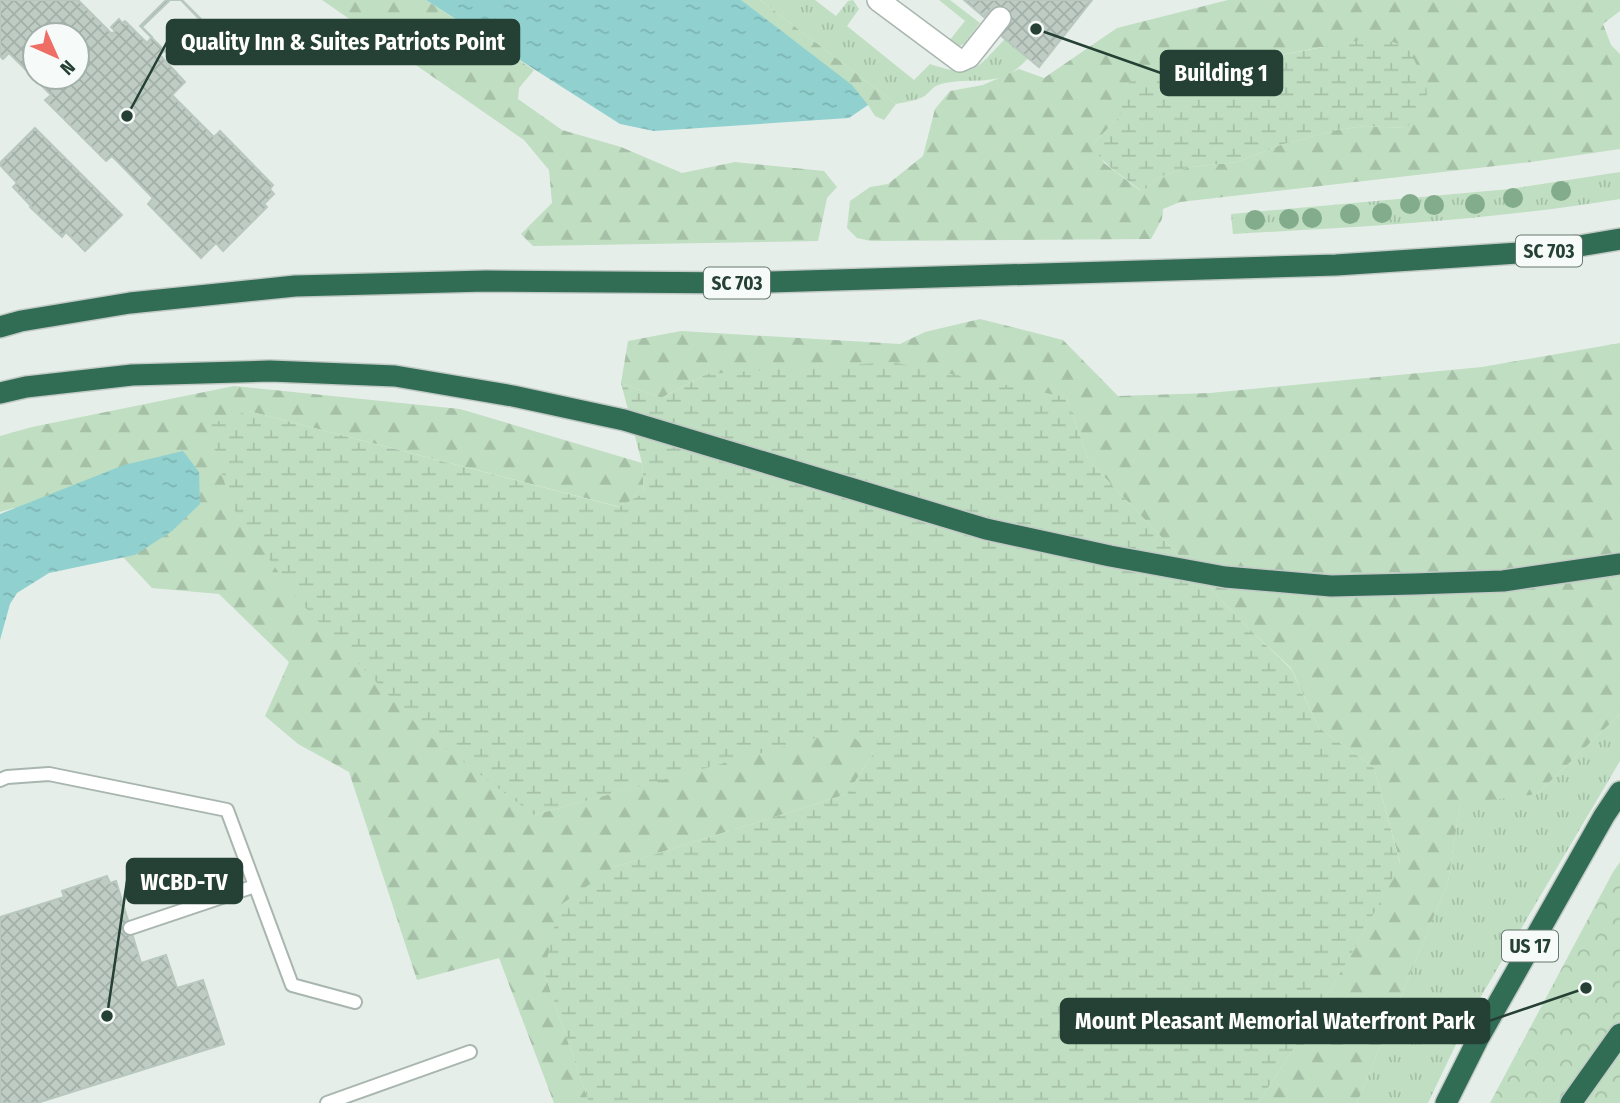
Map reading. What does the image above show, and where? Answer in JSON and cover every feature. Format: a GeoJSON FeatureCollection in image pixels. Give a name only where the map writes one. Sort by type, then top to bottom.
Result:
{"type":"FeatureCollection","features":[{"type":"Feature","properties":{"kind":"highway","name":"SC 703"},"geometry":{"type":"LineString","coordinates":[[0,327],[130,303],[295,286],[486,281],[740,283],[1322,265],[1550,251],[1620,239]]}},
{"type":"Feature","properties":{"kind":"highway"},"geometry":{"type":"LineString","coordinates":[[0,393],[26,387],[132,374],[284,371],[395,376],[513,396],[624,420],[986,530],[1225,577],[1331,586],[1452,583],[1503,581],[1620,564]]}},
{"type":"Feature","properties":{"kind":"highway","name":"US 17"},"geometry":{"type":"LineString","coordinates":[[1446,1103],[1484,1027],[1620,792]]}},
{"type":"Feature","properties":{"kind":"highway"},"geometry":{"type":"LineString","coordinates":[[1572,1103],[1586,1079],[1620,1034]]}},
{"type":"Feature","properties":{"kind":"street"},"geometry":{"type":"LineString","coordinates":[[878,0],[960,61],[969,57],[1000,18]]}},
{"type":"Feature","properties":{"kind":"lane"},"geometry":{"type":"LineString","coordinates":[[0,780],[7,777],[48,774],[99,782],[228,810],[292,985],[355,1002]]}},
{"type":"Feature","properties":{"kind":"lane"},"geometry":{"type":"LineString","coordinates":[[130,928],[255,886]]}},
{"type":"Feature","properties":{"kind":"lane"},"geometry":{"type":"LineString","coordinates":[[327,1103],[470,1052]]}},
{"type":"Feature","properties":{"kind":"green space"},"geometry":{"type":"Polygon","coordinates":[[[322,0],[426,0],[534,70],[519,88],[518,99],[562,130],[621,147],[682,173],[735,162],[824,171],[837,187],[827,198],[818,241],[533,246],[521,234],[552,203],[549,170],[524,140],[322,0]]]}},
{"type":"Feature","properties":{"kind":"green space"},"geometry":{"type":"Polygon","coordinates":[[[741,0],[760,0],[896,104],[884,120],[875,116],[868,105],[741,0]]]}},
{"type":"Feature","properties":{"kind":"green space"},"geometry":{"type":"Polygon","coordinates":[[[760,0],[815,0],[836,16],[848,1],[853,0],[859,9],[847,26],[914,80],[930,64],[956,71],[973,69],[1005,39],[1028,58],[1007,75],[987,80],[941,84],[923,97],[896,104],[760,0]]]}},
{"type":"Feature","properties":{"kind":"green space"},"geometry":{"type":"Polygon","coordinates":[[[939,0],[950,0],[980,23],[964,44],[959,46],[949,41],[965,21],[939,0]]]}},
{"type":"Feature","properties":{"kind":"green space"},"geometry":{"type":"Polygon","coordinates":[[[1228,0],[1620,0],[1620,11],[1603,24],[1611,45],[1620,54],[1620,149],[1531,162],[1180,202],[1163,209],[1162,219],[1151,239],[871,241],[857,238],[847,228],[850,201],[870,187],[888,184],[923,156],[935,109],[950,91],[983,85],[1019,69],[1044,78],[1117,28],[1228,0]],[[1322,47],[1170,74],[1137,76],[1121,115],[1094,143],[1104,163],[1142,192],[1159,177],[1190,167],[1238,162],[1280,145],[1337,130],[1365,126],[1406,128],[1416,66],[1408,47],[1322,47]]]}},
{"type":"Feature","properties":{"kind":"green space"},"geometry":{"type":"Polygon","coordinates":[[[1365,39],[1393,42],[1408,47],[1420,71],[1426,97],[1417,116],[1406,128],[1365,126],[1337,130],[1280,145],[1238,162],[1190,167],[1159,177],[1142,192],[1106,164],[1096,150],[1094,143],[1121,115],[1124,88],[1137,75],[1170,74],[1365,39]]]}},
{"type":"Feature","properties":{"kind":"green space"},"geometry":{"type":"Polygon","coordinates":[[[1620,172],[1620,199],[1475,217],[1233,234],[1231,214],[1510,189],[1620,172]]]}},
{"type":"Feature","properties":{"kind":"green space"},"geometry":{"type":"Polygon","coordinates":[[[980,319],[1063,340],[1118,396],[1210,393],[1482,367],[1620,343],[1620,714],[1537,794],[1460,804],[1448,882],[1357,1103],[1258,1103],[1333,985],[1400,862],[1374,768],[1319,728],[1291,668],[1247,627],[1089,461],[1066,397],[707,374],[661,398],[621,383],[628,341],[681,331],[900,344],[925,332],[980,319]]]}},
{"type":"Feature","properties":{"kind":"green space"},"geometry":{"type":"Polygon","coordinates":[[[892,362],[1066,397],[1089,461],[1247,627],[1291,669],[1319,728],[1374,768],[1400,863],[1333,985],[1258,1103],[589,1103],[544,972],[559,906],[614,867],[847,794],[873,754],[845,730],[534,815],[425,733],[298,600],[231,505],[208,425],[248,411],[619,507],[644,493],[642,463],[621,383],[661,398],[707,374],[892,362]]]}},
{"type":"Feature","properties":{"kind":"green space"},"geometry":{"type":"Polygon","coordinates":[[[234,386],[460,409],[642,463],[644,494],[620,507],[248,411],[534,815],[846,729],[873,754],[847,794],[614,867],[544,972],[589,1103],[554,1103],[499,958],[417,980],[349,772],[298,744],[265,716],[289,662],[219,594],[152,588],[123,557],[135,555],[14,508],[0,512],[0,436],[32,427],[234,386]]]}},
{"type":"Feature","properties":{"kind":"green space"},"geometry":{"type":"Polygon","coordinates":[[[1620,714],[1620,761],[1470,1015],[1428,1103],[1357,1103],[1448,882],[1460,803],[1537,794],[1620,714]]]}},
{"type":"Feature","properties":{"kind":"green space"},"geometry":{"type":"Polygon","coordinates":[[[1620,862],[1620,1103],[1490,1103],[1613,872],[1620,862]]]}},
{"type":"Feature","properties":{"kind":"water"},"geometry":{"type":"Polygon","coordinates":[[[426,0],[741,0],[852,85],[868,105],[849,118],[654,131],[620,124],[426,0]]]}},
{"type":"Feature","properties":{"kind":"water"},"geometry":{"type":"Polygon","coordinates":[[[183,451],[199,472],[200,504],[172,531],[135,555],[49,573],[17,593],[10,604],[0,640],[0,514],[124,465],[183,451]]]}},
{"type":"Feature","properties":{"kind":"building"},"geometry":{"type":"Polygon","coordinates":[[[0,0],[78,0],[112,34],[115,31],[111,27],[119,19],[122,23],[125,21],[147,43],[152,37],[142,27],[170,0],[182,0],[210,28],[176,61],[165,50],[160,55],[185,82],[172,95],[214,137],[220,131],[273,185],[270,189],[274,194],[264,204],[267,207],[223,251],[216,243],[201,258],[148,204],[153,198],[112,156],[106,161],[45,100],[51,95],[47,91],[91,91],[91,21],[21,21],[21,65],[9,53],[3,59],[0,56],[0,0]]]}},
{"type":"Feature","properties":{"kind":"building"},"geometry":{"type":"Polygon","coordinates":[[[166,0],[181,0],[207,27],[173,59],[140,26],[166,0]]]}},
{"type":"Feature","properties":{"kind":"building"},"geometry":{"type":"Polygon","coordinates":[[[964,0],[1092,0],[1039,67],[999,34],[1007,24],[990,10],[984,17],[964,0]]]}},
{"type":"Feature","properties":{"kind":"building"},"geometry":{"type":"Polygon","coordinates":[[[35,128],[122,215],[85,251],[66,232],[62,237],[30,207],[13,187],[17,183],[0,165],[35,128]]]}},
{"type":"Feature","properties":{"kind":"building"},"geometry":{"type":"Polygon","coordinates":[[[107,876],[110,883],[116,881],[141,963],[166,955],[177,988],[203,980],[224,1044],[37,1103],[0,1103],[0,917],[64,897],[62,891],[107,876]]]}},
{"type":"Feature","properties":{"kind":"place","name":"Building 1"},"geometry":{"type":"Point","coordinates":[1036,29]}},
{"type":"Feature","properties":{"kind":"place","name":"Quality Inn & Suites Patriots Point"},"geometry":{"type":"Point","coordinates":[127,116]}},
{"type":"Feature","properties":{"kind":"place","name":"Mount Pleasant Memorial Waterfront Park"},"geometry":{"type":"Point","coordinates":[1586,988]}},
{"type":"Feature","properties":{"kind":"place","name":"WCBD-TV"},"geometry":{"type":"Point","coordinates":[107,1016]}}]}
